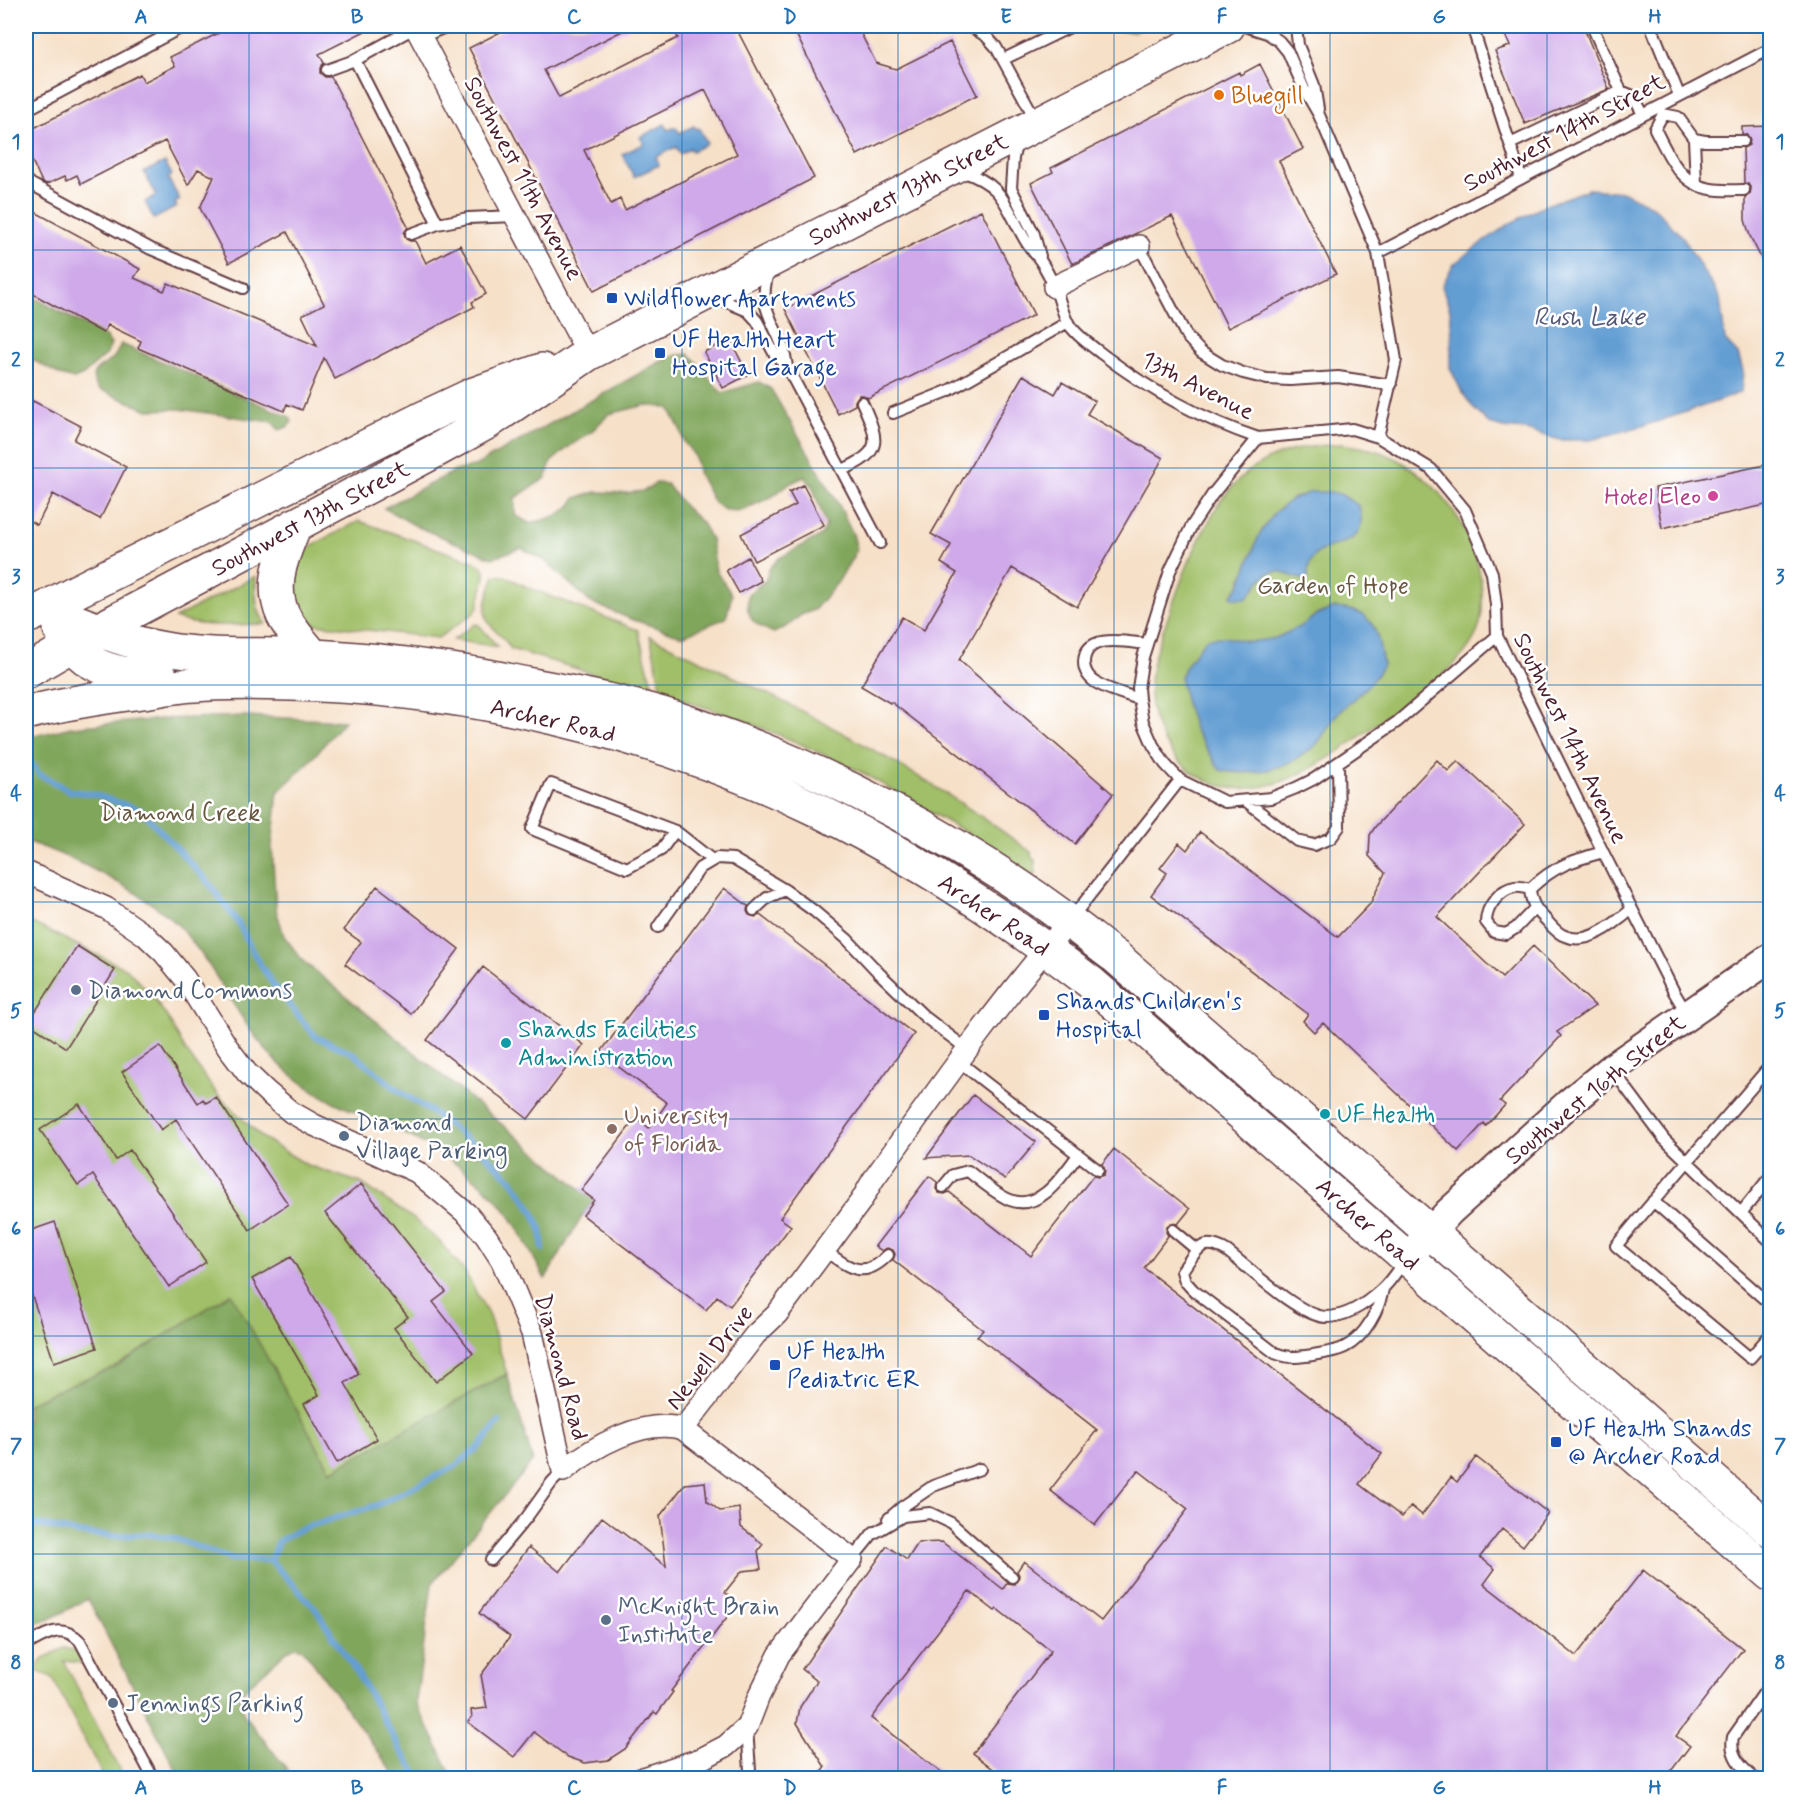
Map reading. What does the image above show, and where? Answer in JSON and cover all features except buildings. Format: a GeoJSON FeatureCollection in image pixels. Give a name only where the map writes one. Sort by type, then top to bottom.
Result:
{"type":"FeatureCollection","features":[{"type":"Feature","properties":{"kind":"main road","name":"Southwest 13th Street"},"geometry":{"type":"LineString","coordinates":[[26,672],[85,637],[488,422],[588,354],[1228,26]]}},
{"type":"Feature","properties":{"kind":"main road","name":"Southwest 13th Street"},"geometry":{"type":"LineString","coordinates":[[32,608],[474,394],[588,354]]}},
{"type":"Feature","properties":{"kind":"main road"},"geometry":{"type":"LineString","coordinates":[[295,525],[280,559],[276,579],[279,603],[290,627],[313,656]]}},
{"type":"Feature","properties":{"kind":"main road"},"geometry":{"type":"LineString","coordinates":[[32,608],[85,637],[93,663],[116,672],[194,685]]}},
{"type":"Feature","properties":{"kind":"main road","name":"Archer Road"},"geometry":{"type":"LineString","coordinates":[[85,637],[126,639],[162,648],[203,654],[313,656],[436,668],[554,703],[616,734],[748,780],[874,840],[989,908],[1090,982],[1770,1574]]}},
{"type":"Feature","properties":{"kind":"main road","name":"Archer Road"},"geometry":{"type":"LineString","coordinates":[[26,713],[64,703],[194,685],[251,683],[379,689],[467,701],[626,704],[697,725],[827,778],[887,808],[1009,880],[1070,921],[1116,957],[1770,1530]]}},
{"type":"Feature","properties":{"kind":"street","name":"Southwest 11th Avenue"},"geometry":{"type":"LineString","coordinates":[[418,30],[588,354]]}},
{"type":"Feature","properties":{"kind":"street"},"geometry":{"type":"LineString","coordinates":[[1054,287],[1139,246]]}},
{"type":"Feature","properties":{"kind":"street","name":"Diamond Road"},"geometry":{"type":"LineString","coordinates":[[26,872],[106,908],[145,935],[164,953],[185,979],[228,1048],[247,1073],[291,1112],[314,1125],[417,1172],[468,1214],[502,1261],[532,1334],[563,1472]]}},
{"type":"Feature","properties":{"kind":"street","name":"Newell Drive"},"geometry":{"type":"LineString","coordinates":[[852,1559],[683,1429],[754,1335],[777,1314],[861,1202],[873,1180],[962,1055],[1070,921]]}},
{"type":"Feature","properties":{"kind":"street","name":"Southwest 16th Street"},"geometry":{"type":"LineString","coordinates":[[1407,1258],[1449,1212],[1569,1103],[1612,1068],[1770,958]]}},
{"type":"Feature","properties":{"kind":"street"},"geometry":{"type":"LineString","coordinates":[[563,1472],[589,1453],[632,1432],[649,1426],[673,1426],[683,1429]]}},
{"type":"Feature","properties":{"kind":"street"},"geometry":{"type":"LineString","coordinates":[[648,1778],[701,1759],[726,1746],[747,1727],[779,1655],[852,1559]]}},
{"type":"Feature","properties":{"kind":"lane"},"geometry":{"type":"LineString","coordinates":[[26,110],[184,26]]}},
{"type":"Feature","properties":{"kind":"lane"},"geometry":{"type":"LineString","coordinates":[[327,70],[355,60],[418,30],[448,26]]}},
{"type":"Feature","properties":{"kind":"lane"},"geometry":{"type":"LineString","coordinates":[[970,26],[986,36],[1004,59],[1028,128]]}},
{"type":"Feature","properties":{"kind":"lane"},"geometry":{"type":"LineString","coordinates":[[1004,59],[1072,26]]}},
{"type":"Feature","properties":{"kind":"lane"},"geometry":{"type":"LineString","coordinates":[[1245,26],[1267,33],[1279,41],[1288,52],[1304,89],[1319,115],[1378,253],[1396,360],[1378,437]]}},
{"type":"Feature","properties":{"kind":"lane"},"geometry":{"type":"LineString","coordinates":[[1296,26],[1298,45],[1314,85],[1319,115]]}},
{"type":"Feature","properties":{"kind":"lane"},"geometry":{"type":"LineString","coordinates":[[1472,26],[1521,178]]}},
{"type":"Feature","properties":{"kind":"lane"},"geometry":{"type":"LineString","coordinates":[[1592,26],[1621,91],[1633,96],[1643,114]]}},
{"type":"Feature","properties":{"kind":"lane"},"geometry":{"type":"LineString","coordinates":[[1651,26],[1679,95]]}},
{"type":"Feature","properties":{"kind":"lane","name":"Southwest 14th Street"},"geometry":{"type":"LineString","coordinates":[[1378,253],[1643,114],[1661,110],[1679,95],[1770,49]]}},
{"type":"Feature","properties":{"kind":"lane"},"geometry":{"type":"LineString","coordinates":[[355,60],[438,224]]}},
{"type":"Feature","properties":{"kind":"lane"},"geometry":{"type":"LineString","coordinates":[[1510,144],[1621,91]]}},
{"type":"Feature","properties":{"kind":"lane"},"geometry":{"type":"LineString","coordinates":[[1696,184],[1694,139],[1678,117],[1661,110],[1655,129],[1679,172],[1696,184],[1709,189],[1744,190]]}},
{"type":"Feature","properties":{"kind":"lane","name":"13th Avenue"},"geometry":{"type":"LineString","coordinates":[[1028,128],[1013,158],[1011,188],[1034,234],[1042,262],[1068,322],[1079,335],[1111,361],[1156,390],[1210,420],[1258,438],[1212,495],[1191,527],[1170,571],[1140,672],[1138,699],[1143,722],[1153,745],[1165,764],[1180,780]]}},
{"type":"Feature","properties":{"kind":"lane"},"geometry":{"type":"LineString","coordinates":[[1694,139],[1743,141]]}},
{"type":"Feature","properties":{"kind":"lane","name":"13th Avenue"},"geometry":{"type":"LineString","coordinates":[[950,168],[976,176],[993,186],[1003,197],[1024,240],[1042,262]]}},
{"type":"Feature","properties":{"kind":"lane"},"geometry":{"type":"LineString","coordinates":[[26,178],[38,188],[151,249],[243,288]]}},
{"type":"Feature","properties":{"kind":"lane"},"geometry":{"type":"LineString","coordinates":[[411,234],[438,224],[468,218],[515,216]]}},
{"type":"Feature","properties":{"kind":"lane"},"geometry":{"type":"LineString","coordinates":[[1139,246],[1187,338],[1201,352],[1221,365],[1243,374],[1267,379],[1338,377],[1391,385]]}},
{"type":"Feature","properties":{"kind":"lane"},"geometry":{"type":"LineString","coordinates":[[773,258],[765,282],[764,298],[767,315],[784,349],[787,367]]}},
{"type":"Feature","properties":{"kind":"lane"},"geometry":{"type":"LineString","coordinates":[[704,293],[748,311],[757,321],[774,353],[787,367],[880,543]]}},
{"type":"Feature","properties":{"kind":"lane"},"geometry":{"type":"LineString","coordinates":[[893,413],[948,391],[1068,322]]}},
{"type":"Feature","properties":{"kind":"lane"},"geometry":{"type":"LineString","coordinates":[[842,470],[870,455],[875,443],[873,427],[862,402]]}},
{"type":"Feature","properties":{"kind":"lane","name":"Southwest 14th Avenue"},"geometry":{"type":"LineString","coordinates":[[1258,438],[1352,429],[1378,437],[1431,469],[1465,510],[1491,573],[1496,605],[1497,636],[1603,852],[1688,1015]]}},
{"type":"Feature","properties":{"kind":"lane"},"geometry":{"type":"LineString","coordinates":[[1070,921],[1180,780],[1225,802],[1271,798],[1314,779],[1397,722],[1497,636]]}},
{"type":"Feature","properties":{"kind":"lane"},"geometry":{"type":"LineString","coordinates":[[1138,699],[1096,683],[1087,674],[1084,666],[1085,656],[1090,646],[1101,642],[1120,641],[1147,644]]}},
{"type":"Feature","properties":{"kind":"lane"},"geometry":{"type":"LineString","coordinates":[[1246,801],[1297,841],[1314,845],[1331,838],[1340,827],[1338,763]]}},
{"type":"Feature","properties":{"kind":"lane"},"geometry":{"type":"LineString","coordinates":[[675,831],[661,850],[627,867],[532,829],[551,784],[675,831],[712,860]]}},
{"type":"Feature","properties":{"kind":"lane"},"geometry":{"type":"LineString","coordinates":[[1530,889],[1550,871],[1561,865],[1603,852]]}},
{"type":"Feature","properties":{"kind":"lane"},"geometry":{"type":"LineString","coordinates":[[658,927],[700,868],[712,860],[723,857],[733,859],[785,890],[847,939],[962,1055],[1098,1170]]}},
{"type":"Feature","properties":{"kind":"lane"},"geometry":{"type":"LineString","coordinates":[[1530,889],[1517,887],[1502,894],[1487,910],[1486,921],[1494,932],[1506,934],[1516,928],[1535,908]]}},
{"type":"Feature","properties":{"kind":"lane"},"geometry":{"type":"LineString","coordinates":[[1530,889],[1531,900],[1535,908],[1565,937],[1588,937],[1600,932],[1632,909]]}},
{"type":"Feature","properties":{"kind":"lane"},"geometry":{"type":"LineString","coordinates":[[754,910],[767,898],[785,890]]}},
{"type":"Feature","properties":{"kind":"lane"},"geometry":{"type":"LineString","coordinates":[[1770,1066],[1616,1246],[1750,1358],[1770,1335]]}},
{"type":"Feature","properties":{"kind":"lane"},"geometry":{"type":"LineString","coordinates":[[1612,1068],[1664,1139],[1770,1241]]}},
{"type":"Feature","properties":{"kind":"lane"},"geometry":{"type":"LineString","coordinates":[[943,1187],[953,1175],[969,1170],[1001,1196],[1012,1201],[1026,1202],[1040,1197],[1058,1182],[1078,1155]]}},
{"type":"Feature","properties":{"kind":"lane"},"geometry":{"type":"LineString","coordinates":[[1741,1213],[1770,1177]]}},
{"type":"Feature","properties":{"kind":"lane"},"geometry":{"type":"LineString","coordinates":[[1653,1201],[1770,1304]]}},
{"type":"Feature","properties":{"kind":"lane"},"geometry":{"type":"LineString","coordinates":[[1173,1230],[1197,1250]]}},
{"type":"Feature","properties":{"kind":"lane"},"geometry":{"type":"LineString","coordinates":[[1383,1289],[1374,1316],[1345,1347],[1329,1353],[1287,1358],[1275,1353],[1193,1290],[1182,1271],[1197,1250],[1211,1243],[1227,1251],[1300,1308],[1326,1317],[1351,1312],[1383,1289],[1407,1258]]}},
{"type":"Feature","properties":{"kind":"lane"},"geometry":{"type":"LineString","coordinates":[[824,1250],[846,1267],[860,1270],[878,1265],[888,1256]]}},
{"type":"Feature","properties":{"kind":"lane"},"geometry":{"type":"LineString","coordinates":[[852,1559],[871,1535],[902,1507],[933,1486],[980,1469]]}},
{"type":"Feature","properties":{"kind":"lane"},"geometry":{"type":"LineString","coordinates":[[491,1560],[527,1517],[552,1482],[563,1472]]}},
{"type":"Feature","properties":{"kind":"lane"},"geometry":{"type":"LineString","coordinates":[[871,1535],[903,1516],[930,1514],[951,1523],[1012,1577]]}},
{"type":"Feature","properties":{"kind":"lane"},"geometry":{"type":"LineString","coordinates":[[26,1645],[57,1631],[66,1631],[80,1641],[153,1779]]}},
{"type":"Feature","properties":{"kind":"lane"},"geometry":{"type":"LineString","coordinates":[[1754,1779],[1736,1760],[1731,1745],[1736,1731],[1766,1690],[1770,1694]]}},
{"type":"Feature","properties":{"kind":"lane"},"geometry":{"type":"LineString","coordinates":[[747,1727],[749,1779]]}},
{"type":"Feature","properties":{"kind":"green space"},"geometry":{"type":"Polygon","coordinates":[[[1100,26],[1146,26],[1133,32],[1100,26]]]}},
{"type":"Feature","properties":{"kind":"green space"},"geometry":{"type":"Polygon","coordinates":[[[26,293],[106,337],[111,344],[107,354],[83,375],[74,379],[60,375],[26,356],[26,293]]]}},
{"type":"Feature","properties":{"kind":"green space"},"geometry":{"type":"Polygon","coordinates":[[[121,344],[290,417],[292,422],[279,430],[272,422],[179,409],[148,410],[98,389],[94,382],[94,373],[113,358],[121,344]]]}},
{"type":"Feature","properties":{"kind":"green space"},"geometry":{"type":"Polygon","coordinates":[[[689,354],[722,393],[759,382],[771,389],[839,505],[853,534],[857,550],[838,582],[814,610],[801,615],[774,633],[755,623],[749,615],[748,594],[766,580],[768,570],[779,558],[822,535],[826,525],[812,485],[804,477],[787,485],[773,496],[741,511],[725,510],[714,503],[699,475],[694,455],[684,442],[669,408],[646,405],[609,414],[591,432],[551,462],[546,478],[515,498],[515,515],[529,523],[536,522],[562,512],[572,504],[575,498],[596,492],[643,491],[656,483],[667,484],[684,506],[702,523],[711,539],[716,571],[732,595],[726,618],[682,636],[590,602],[544,560],[521,548],[492,558],[418,527],[384,508],[455,471],[473,467],[658,363],[676,355],[689,354]]]}},
{"type":"Feature","properties":{"kind":"green space","name":"Garden of Hope"},"geometry":{"type":"Polygon","coordinates":[[[1342,444],[1374,450],[1410,467],[1439,493],[1452,509],[1471,543],[1477,562],[1482,602],[1478,631],[1468,649],[1450,669],[1327,759],[1302,773],[1276,783],[1249,788],[1223,787],[1198,776],[1184,765],[1168,748],[1158,730],[1153,717],[1150,679],[1158,643],[1193,553],[1218,505],[1231,488],[1248,472],[1281,454],[1317,446],[1342,444]]]}},
{"type":"Feature","properties":{"kind":"green space"},"geometry":{"type":"Polygon","coordinates":[[[359,521],[481,566],[485,571],[485,577],[478,607],[474,613],[438,638],[306,623],[290,595],[299,554],[359,521]]]}},
{"type":"Feature","properties":{"kind":"green space"},"geometry":{"type":"Polygon","coordinates":[[[495,575],[505,576],[529,588],[638,630],[654,692],[511,649],[487,618],[487,599],[495,575]]]}},
{"type":"Feature","properties":{"kind":"green space"},"geometry":{"type":"Polygon","coordinates":[[[256,576],[258,607],[266,624],[208,625],[175,618],[256,576]]]}},
{"type":"Feature","properties":{"kind":"green space"},"geometry":{"type":"Polygon","coordinates":[[[475,624],[479,625],[498,647],[453,640],[475,624]]]}},
{"type":"Feature","properties":{"kind":"green space"},"geometry":{"type":"Polygon","coordinates":[[[650,636],[846,735],[940,790],[1031,852],[1035,860],[1036,874],[1031,876],[970,835],[861,772],[794,741],[731,716],[668,695],[660,683],[650,636]]]}},
{"type":"Feature","properties":{"kind":"green space","name":"Diamond Creek"},"geometry":{"type":"Polygon","coordinates":[[[245,716],[344,721],[311,760],[278,792],[272,846],[276,909],[284,936],[303,961],[594,1200],[545,1279],[509,1215],[488,1190],[475,1179],[446,1157],[417,1140],[315,1092],[273,1058],[250,1029],[199,951],[176,923],[143,898],[105,875],[26,841],[26,738],[71,727],[161,719],[245,716]]]}},
{"type":"Feature","properties":{"kind":"green space"},"geometry":{"type":"Polygon","coordinates":[[[26,920],[127,969],[151,994],[186,1051],[217,1094],[263,1138],[307,1165],[361,1183],[414,1219],[440,1242],[465,1272],[489,1316],[507,1374],[331,1471],[231,1294],[114,1368],[74,1383],[26,1406],[26,920]]]}},
{"type":"Feature","properties":{"kind":"green space"},"geometry":{"type":"Polygon","coordinates":[[[231,1293],[331,1471],[507,1374],[533,1461],[432,1584],[416,1702],[453,1778],[397,1778],[303,1649],[296,1647],[287,1651],[243,1691],[241,1704],[244,1715],[294,1778],[180,1778],[88,1599],[50,1619],[26,1622],[26,1406],[74,1383],[114,1368],[231,1293]]]}},
{"type":"Feature","properties":{"kind":"green space"},"geometry":{"type":"Polygon","coordinates":[[[64,1648],[76,1651],[83,1661],[81,1663],[64,1661],[124,1778],[104,1778],[52,1677],[36,1671],[43,1660],[64,1648]]]}},
{"type":"Feature","properties":{"kind":"water"},"geometry":{"type":"Polygon","coordinates":[[[665,124],[668,130],[676,127],[679,133],[694,126],[696,129],[699,128],[707,144],[692,151],[690,148],[680,154],[676,147],[656,157],[659,165],[634,177],[622,154],[644,144],[640,137],[665,124]]]}},
{"type":"Feature","properties":{"kind":"water"},"geometry":{"type":"Polygon","coordinates":[[[165,162],[172,175],[168,178],[180,200],[175,203],[177,207],[154,219],[145,202],[156,195],[144,172],[165,162]]]}},
{"type":"Feature","properties":{"kind":"water","name":"Rush Lake"},"geometry":{"type":"Polygon","coordinates":[[[1589,189],[1624,192],[1654,207],[1683,238],[1720,298],[1725,340],[1738,354],[1743,371],[1741,392],[1653,423],[1590,440],[1560,440],[1526,430],[1503,428],[1490,424],[1474,409],[1450,368],[1452,338],[1450,310],[1442,286],[1453,265],[1509,224],[1546,205],[1589,189]]]}},
{"type":"Feature","properties":{"kind":"water"},"geometry":{"type":"Polygon","coordinates":[[[1311,492],[1340,494],[1359,506],[1361,523],[1357,534],[1317,554],[1310,563],[1308,579],[1277,571],[1272,572],[1263,577],[1246,598],[1231,596],[1240,585],[1259,535],[1274,513],[1292,499],[1311,492]]]}},
{"type":"Feature","properties":{"kind":"water"},"geometry":{"type":"Polygon","coordinates":[[[1334,608],[1358,612],[1372,624],[1379,641],[1383,665],[1379,672],[1339,712],[1315,746],[1305,754],[1282,765],[1258,772],[1220,770],[1194,729],[1185,700],[1180,676],[1192,657],[1207,638],[1224,637],[1250,642],[1276,638],[1303,625],[1316,615],[1334,608]]]}},
{"type":"Feature","properties":{"kind":"waterway"},"geometry":{"type":"LineString","coordinates":[[26,757],[39,774],[70,791],[93,794],[141,810],[209,883],[239,924],[274,986],[316,1037],[353,1053],[399,1091],[436,1115],[476,1146],[512,1180],[531,1208],[541,1229],[543,1249]]}},
{"type":"Feature","properties":{"kind":"waterway"},"geometry":{"type":"LineString","coordinates":[[270,1560],[279,1541],[300,1529],[377,1505],[454,1467],[480,1446],[499,1422]]}},
{"type":"Feature","properties":{"kind":"waterway"},"geometry":{"type":"LineString","coordinates":[[26,1522],[77,1533],[115,1536],[147,1534],[173,1538],[231,1559],[270,1560]]}},
{"type":"Feature","properties":{"kind":"waterway"},"geometry":{"type":"LineString","coordinates":[[270,1560],[315,1608],[360,1677],[401,1751],[420,1778]]}},
{"type":"Feature","properties":{"kind":"place","name":"Bluegill"},"geometry":{"type":"Point","coordinates":[1219,95]}},
{"type":"Feature","properties":{"kind":"place","name":"Wildflower Apartments"},"geometry":{"type":"Point","coordinates":[612,298]}},
{"type":"Feature","properties":{"kind":"place","name":"UF Health Heart Hospital Garage"},"geometry":{"type":"Point","coordinates":[660,353]}},
{"type":"Feature","properties":{"kind":"place","name":"Hotel Eleo"},"geometry":{"type":"Point","coordinates":[1713,496]}},
{"type":"Feature","properties":{"kind":"place","name":"Diamond Commons"},"geometry":{"type":"Point","coordinates":[76,990]}},
{"type":"Feature","properties":{"kind":"place","name":"Shands Children's Hospital"},"geometry":{"type":"Point","coordinates":[1044,1015]}},
{"type":"Feature","properties":{"kind":"place","name":"Shands Facilities Administration"},"geometry":{"type":"Point","coordinates":[506,1043]}},
{"type":"Feature","properties":{"kind":"place","name":"UF Health"},"geometry":{"type":"Point","coordinates":[1325,1114]}},
{"type":"Feature","properties":{"kind":"place","name":"University of Florida"},"geometry":{"type":"Point","coordinates":[612,1129]}},
{"type":"Feature","properties":{"kind":"place","name":"Diamond Village Parking"},"geometry":{"type":"Point","coordinates":[344,1136]}},
{"type":"Feature","properties":{"kind":"place","name":"UF Health Pediatric ER"},"geometry":{"type":"Point","coordinates":[775,1365]}},
{"type":"Feature","properties":{"kind":"place","name":"UF Health Shands @ Archer Road"},"geometry":{"type":"Point","coordinates":[1556,1442]}},
{"type":"Feature","properties":{"kind":"place","name":"McKnight Brain Institute"},"geometry":{"type":"Point","coordinates":[606,1620]}},
{"type":"Feature","properties":{"kind":"place","name":"Jennings Parking"},"geometry":{"type":"Point","coordinates":[113,1703]}}]}
